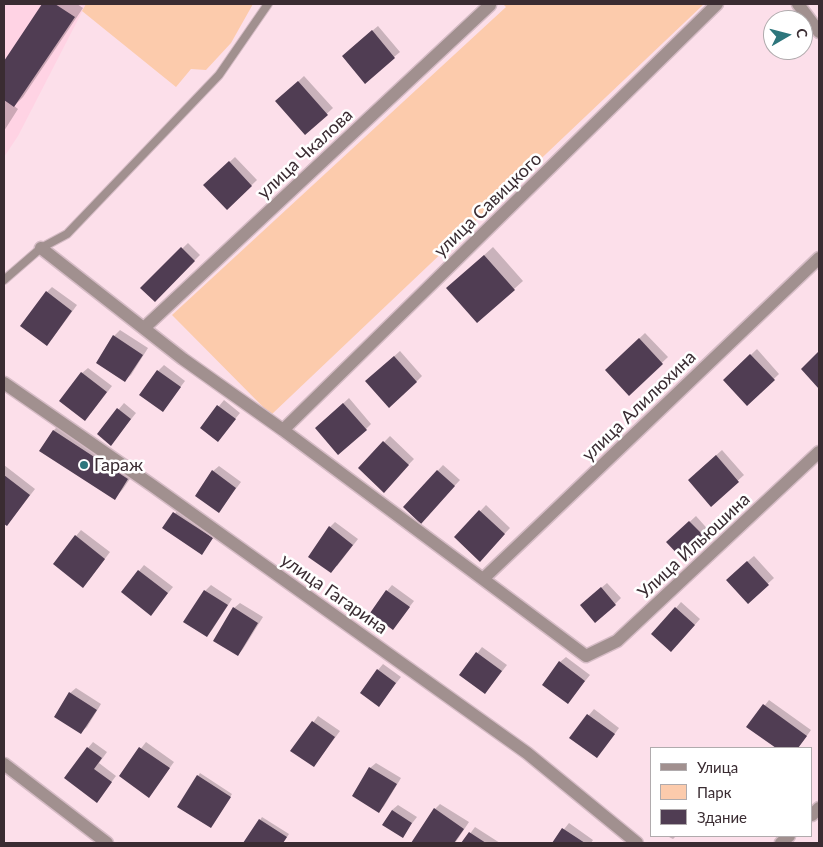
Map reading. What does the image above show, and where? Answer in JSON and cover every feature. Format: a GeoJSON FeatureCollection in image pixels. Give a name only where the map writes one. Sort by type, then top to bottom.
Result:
{"type":"FeatureCollection","features":[{"type":"Feature","properties":{"kind":"street","name":"улица Савицкого"},"geometry":{"type":"LineString","coordinates":[[283,430],[716,4]]}},
{"type":"Feature","properties":{"kind":"street"},"geometry":{"type":"LineString","coordinates":[[798,4],[819,32]]}},
{"type":"Feature","properties":{"kind":"street","name":"улица Чкалова"},"geometry":{"type":"LineString","coordinates":[[144,328],[490,5]]}},
{"type":"Feature","properties":{"kind":"street"},"geometry":{"type":"LineString","coordinates":[[41,248],[183,359],[283,430],[483,579]]}},
{"type":"Feature","properties":{"kind":"street","name":"улица Алилюхина"},"geometry":{"type":"LineString","coordinates":[[483,579],[819,258]]}},
{"type":"Feature","properties":{"kind":"street","name":"улица Гагарина"},"geometry":{"type":"LineString","coordinates":[[4,383],[153,486],[527,753],[637,843]]}},
{"type":"Feature","properties":{"kind":"street","name":"Улица Ильюшина"},"geometry":{"type":"LineString","coordinates":[[483,579],[586,656],[617,641],[819,452]]}},
{"type":"Feature","properties":{"kind":"street"},"geometry":{"type":"LineString","coordinates":[[4,764],[107,843]]}},
{"type":"Feature","properties":{"kind":"lane"},"geometry":{"type":"LineString","coordinates":[[4,280],[41,248],[67,234],[219,75],[268,4]]}},
{"type":"Feature","properties":{"kind":"shaded area"},"geometry":{"type":"Polygon","coordinates":[[[4,4],[86,4],[18,136],[4,157],[4,4]]]}},
{"type":"Feature","properties":{"kind":"green space"},"geometry":{"type":"Polygon","coordinates":[[[86,4],[253,4],[231,43],[206,70],[191,69],[176,87],[82,11],[86,4]]]}},
{"type":"Feature","properties":{"kind":"green space"},"geometry":{"type":"Polygon","coordinates":[[[503,4],[704,4],[271,415],[172,315],[506,7],[503,4]]]}},
{"type":"Feature","properties":{"kind":"building"},"geometry":{"type":"Polygon","coordinates":[[[42,4],[55,4],[75,17],[14,107],[4,100],[4,61],[42,4]]]}},
{"type":"Feature","properties":{"kind":"building"},"geometry":{"type":"Polygon","coordinates":[[[372,30],[395,58],[365,84],[342,56],[372,30]]]}},
{"type":"Feature","properties":{"kind":"building"},"geometry":{"type":"Polygon","coordinates":[[[298,81],[328,115],[305,135],[275,101],[298,81]]]}},
{"type":"Feature","properties":{"kind":"building"},"geometry":{"type":"Polygon","coordinates":[[[229,161],[252,186],[227,210],[203,185],[229,161]]]}},
{"type":"Feature","properties":{"kind":"building"},"geometry":{"type":"Polygon","coordinates":[[[181,247],[195,261],[155,302],[140,288],[181,247]]]}},
{"type":"Feature","properties":{"kind":"building"},"geometry":{"type":"Polygon","coordinates":[[[484,255],[515,290],[477,323],[446,288],[484,255]]]}},
{"type":"Feature","properties":{"kind":"building"},"geometry":{"type":"Polygon","coordinates":[[[46,291],[72,311],[47,346],[20,326],[46,291]]]}},
{"type":"Feature","properties":{"kind":"building"},"geometry":{"type":"Polygon","coordinates":[[[113,335],[143,355],[125,382],[96,363],[113,335]]]}},
{"type":"Feature","properties":{"kind":"building"},"geometry":{"type":"Polygon","coordinates":[[[639,338],[663,364],[629,396],[605,370],[639,338]]]}},
{"type":"Feature","properties":{"kind":"building"},"geometry":{"type":"Polygon","coordinates":[[[819,351],[819,389],[801,369],[819,351]]]}},
{"type":"Feature","properties":{"kind":"building"},"geometry":{"type":"Polygon","coordinates":[[[750,354],[775,380],[747,406],[723,380],[750,354]]]}},
{"type":"Feature","properties":{"kind":"building"},"geometry":{"type":"Polygon","coordinates":[[[394,356],[417,382],[389,408],[365,381],[394,356]]]}},
{"type":"Feature","properties":{"kind":"building"},"geometry":{"type":"Polygon","coordinates":[[[157,370],[181,387],[163,412],[139,395],[157,370]]]}},
{"type":"Feature","properties":{"kind":"building"},"geometry":{"type":"Polygon","coordinates":[[[81,372],[107,392],[85,421],[59,401],[81,372]]]}},
{"type":"Feature","properties":{"kind":"building"},"geometry":{"type":"Polygon","coordinates":[[[343,403],[367,430],[338,455],[315,428],[343,403]]]}},
{"type":"Feature","properties":{"kind":"building"},"geometry":{"type":"Polygon","coordinates":[[[217,405],[236,419],[218,442],[200,428],[217,405]]]}},
{"type":"Feature","properties":{"kind":"building"},"geometry":{"type":"Polygon","coordinates":[[[117,408],[131,419],[111,446],[97,434],[117,408]]]}},
{"type":"Feature","properties":{"kind":"building","name":"Гараж"},"geometry":{"type":"Polygon","coordinates":[[[53,430],[128,479],[115,500],[39,451],[53,430]]]}},
{"type":"Feature","properties":{"kind":"building"},"geometry":{"type":"Polygon","coordinates":[[[383,441],[409,465],[384,493],[358,468],[383,441]]]}},
{"type":"Feature","properties":{"kind":"building"},"geometry":{"type":"Polygon","coordinates":[[[716,455],[739,482],[711,507],[688,480],[716,455]]]}},
{"type":"Feature","properties":{"kind":"building"},"geometry":{"type":"Polygon","coordinates":[[[212,470],[236,488],[219,513],[195,496],[212,470]]]}},
{"type":"Feature","properties":{"kind":"building"},"geometry":{"type":"Polygon","coordinates":[[[437,470],[455,486],[421,524],[403,507],[437,470]]]}},
{"type":"Feature","properties":{"kind":"building"},"geometry":{"type":"Polygon","coordinates":[[[4,475],[30,495],[7,526],[4,524],[4,475]]]}},
{"type":"Feature","properties":{"kind":"building"},"geometry":{"type":"Polygon","coordinates":[[[479,510],[505,534],[480,562],[454,537],[479,510]]]}},
{"type":"Feature","properties":{"kind":"building","name":"Гараж"},"geometry":{"type":"Polygon","coordinates":[[[173,512],[213,538],[202,555],[162,528],[173,512]]]}},
{"type":"Feature","properties":{"kind":"building"},"geometry":{"type":"Polygon","coordinates":[[[689,521],[708,540],[685,562],[666,542],[689,521]]]}},
{"type":"Feature","properties":{"kind":"building"},"geometry":{"type":"Polygon","coordinates":[[[329,526],[353,545],[331,573],[308,557],[329,526]]]}},
{"type":"Feature","properties":{"kind":"building"},"geometry":{"type":"Polygon","coordinates":[[[75,535],[105,559],[83,588],[53,564],[75,535]]]}},
{"type":"Feature","properties":{"kind":"building"},"geometry":{"type":"Polygon","coordinates":[[[747,561],[769,585],[748,604],[726,580],[747,561]]]}},
{"type":"Feature","properties":{"kind":"building"},"geometry":{"type":"Polygon","coordinates":[[[138,570],[168,593],[151,616],[121,592],[138,570]]]}},
{"type":"Feature","properties":{"kind":"building"},"geometry":{"type":"Polygon","coordinates":[[[601,587],[616,605],[595,623],[580,605],[601,587]]]}},
{"type":"Feature","properties":{"kind":"building"},"geometry":{"type":"Polygon","coordinates":[[[204,590],[228,605],[207,637],[183,622],[204,590]]]}},
{"type":"Feature","properties":{"kind":"building"},"geometry":{"type":"Polygon","coordinates":[[[386,590],[410,607],[393,630],[370,613],[386,590]]]}},
{"type":"Feature","properties":{"kind":"building"},"geometry":{"type":"Polygon","coordinates":[[[233,607],[258,623],[238,656],[213,641],[233,607]]]}},
{"type":"Feature","properties":{"kind":"building"},"geometry":{"type":"Polygon","coordinates":[[[675,607],[695,625],[671,652],[651,634],[675,607]]]}},
{"type":"Feature","properties":{"kind":"building"},"geometry":{"type":"Polygon","coordinates":[[[476,652],[502,671],[485,694],[459,675],[476,652]]]}},
{"type":"Feature","properties":{"kind":"building"},"geometry":{"type":"Polygon","coordinates":[[[559,661],[585,681],[568,704],[542,685],[559,661]]]}},
{"type":"Feature","properties":{"kind":"building"},"geometry":{"type":"Polygon","coordinates":[[[377,669],[396,683],[379,707],[360,693],[377,669]]]}},
{"type":"Feature","properties":{"kind":"building"},"geometry":{"type":"Polygon","coordinates":[[[69,692],[97,710],[81,734],[54,717],[69,692]]]}},
{"type":"Feature","properties":{"kind":"building"},"geometry":{"type":"Polygon","coordinates":[[[763,704],[807,736],[799,747],[775,747],[746,727],[763,704]]]}},
{"type":"Feature","properties":{"kind":"building"},"geometry":{"type":"Polygon","coordinates":[[[587,714],[615,734],[597,758],[569,738],[587,714]]]}},
{"type":"Feature","properties":{"kind":"building"},"geometry":{"type":"Polygon","coordinates":[[[312,721],[335,737],[314,767],[290,751],[312,721]]]}},
{"type":"Feature","properties":{"kind":"building"},"geometry":{"type":"Polygon","coordinates":[[[87,747],[102,758],[94,769],[112,782],[97,803],[64,778],[87,747]]]}},
{"type":"Feature","properties":{"kind":"building"},"geometry":{"type":"Polygon","coordinates":[[[139,747],[170,768],[149,798],[119,776],[139,747]]]}},
{"type":"Feature","properties":{"kind":"building"},"geometry":{"type":"Polygon","coordinates":[[[369,767],[397,784],[379,813],[352,796],[369,767]]]}},
{"type":"Feature","properties":{"kind":"building"},"geometry":{"type":"Polygon","coordinates":[[[197,775],[231,797],[211,828],[177,807],[197,775]]]}},
{"type":"Feature","properties":{"kind":"building"},"geometry":{"type":"Polygon","coordinates":[[[434,808],[464,829],[454,843],[411,843],[434,808]]]}},
{"type":"Feature","properties":{"kind":"building"},"geometry":{"type":"Polygon","coordinates":[[[392,810],[412,823],[403,838],[382,825],[392,810]]]}},
{"type":"Feature","properties":{"kind":"building"},"geometry":{"type":"Polygon","coordinates":[[[259,819],[287,837],[283,843],[243,843],[259,819]]]}},
{"type":"Feature","properties":{"kind":"building"},"geometry":{"type":"Polygon","coordinates":[[[562,828],[585,843],[552,843],[562,828]]]}},
{"type":"Feature","properties":{"kind":"building"},"geometry":{"type":"Polygon","coordinates":[[[469,832],[486,843],[461,843],[469,832]]]}},
{"type":"Feature","properties":{"kind":"place","name":"Гараж"},"geometry":{"type":"Point","coordinates":[84,465]}}]}
